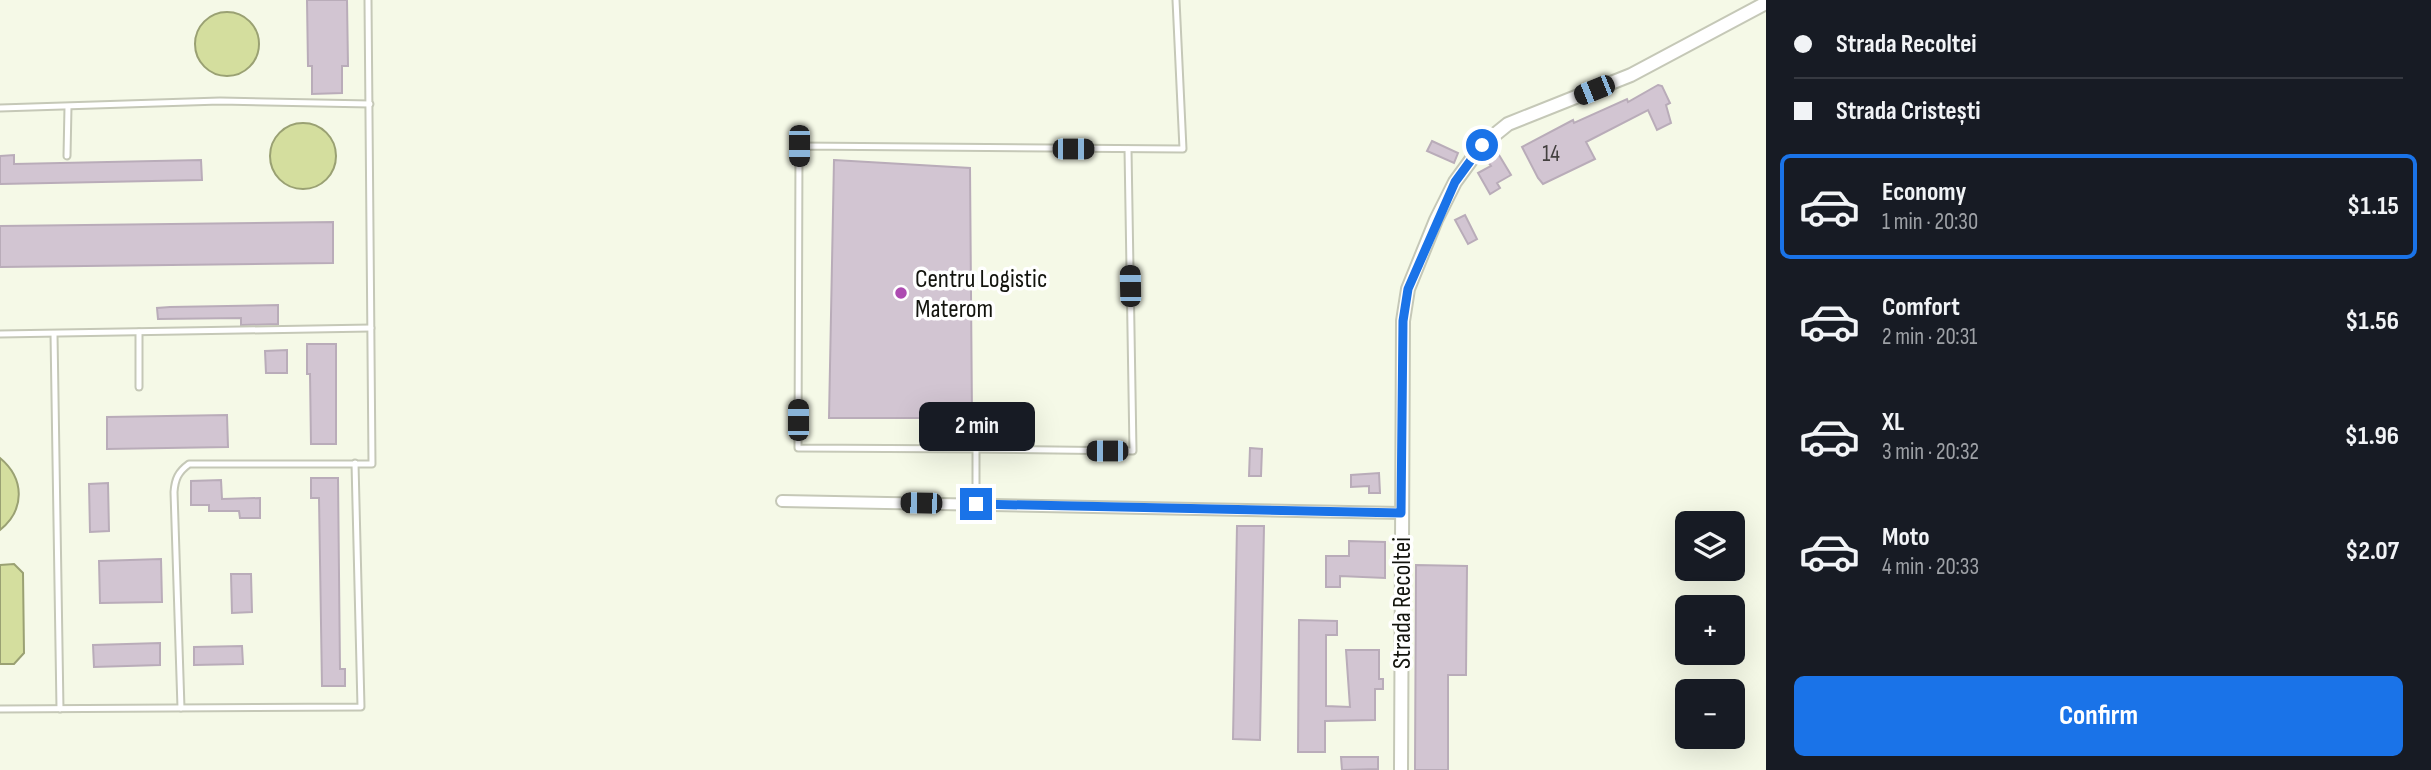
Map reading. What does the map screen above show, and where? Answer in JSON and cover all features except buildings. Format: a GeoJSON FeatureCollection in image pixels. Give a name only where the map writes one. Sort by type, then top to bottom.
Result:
{"type":"FeatureCollection","features":[{"type":"Feature","properties":{"kind":"street","name":"Strada Recoltei"},"geometry":{"type":"LineString","coordinates":[[1401,770],[1403,321],[1406,300],[1421,254],[1455,182],[1482,145],[1508,124],[1631,75],[1766,3]]}},
{"type":"Feature","properties":{"kind":"street"},"geometry":{"type":"LineString","coordinates":[[782,501],[1401,513]]}},
{"type":"Feature","properties":{"kind":"lane"},"geometry":{"type":"LineString","coordinates":[[181,708],[174,492],[180,470],[189,464],[372,464],[368,0]]}},
{"type":"Feature","properties":{"kind":"lane"},"geometry":{"type":"LineString","coordinates":[[1128,149],[1133,451],[798,448],[799,146],[1183,149],[1176,0]]}},
{"type":"Feature","properties":{"kind":"lane"},"geometry":{"type":"LineString","coordinates":[[0,108],[219,101],[370,104]]}},
{"type":"Feature","properties":{"kind":"lane"},"geometry":{"type":"LineString","coordinates":[[67,156],[68,107]]}},
{"type":"Feature","properties":{"kind":"lane"},"geometry":{"type":"LineString","coordinates":[[0,334],[371,328]]}},
{"type":"Feature","properties":{"kind":"lane"},"geometry":{"type":"LineString","coordinates":[[139,332],[139,387]]}},
{"type":"Feature","properties":{"kind":"lane"},"geometry":{"type":"LineString","coordinates":[[54,334],[60,709]]}},
{"type":"Feature","properties":{"kind":"lane"},"geometry":{"type":"LineString","coordinates":[[976,449],[976,504]]}},
{"type":"Feature","properties":{"kind":"lane"},"geometry":{"type":"LineString","coordinates":[[0,709],[361,707],[355,463]]}},
{"type":"Feature","properties":{"kind":"shaded area"},"geometry":{"type":"Polygon","coordinates":[[[227,12],[250,21],[259,44],[250,67],[227,76],[204,67],[195,44],[204,21],[227,12]]]}},
{"type":"Feature","properties":{"kind":"shaded area"},"geometry":{"type":"Polygon","coordinates":[[[303,123],[316,125],[326,133],[334,143],[334,169],[326,179],[316,187],[303,189],[290,187],[280,179],[272,169],[270,156],[272,143],[280,133],[290,125],[303,123]]]}},
{"type":"Feature","properties":{"kind":"shaded area"},"geometry":{"type":"Polygon","coordinates":[[[0,458],[14,475],[19,494],[14,513],[0,530],[0,458]]]}},
{"type":"Feature","properties":{"kind":"shaded area"},"geometry":{"type":"Polygon","coordinates":[[[14,564],[23,573],[24,653],[14,664],[0,664],[0,565],[14,564]]]}},
{"type":"Feature","properties":{"kind":"place","name":"Centru Logistic Materom"},"geometry":{"type":"Point","coordinates":[901,293]}},
{"type":"Feature","properties":{"kind":"route"},"geometry":{"type":"LineString","coordinates":[[976,504],[1401,513],[1403,321],[1408,289],[1428,237],[1455,182],[1482,145]]}}]}
